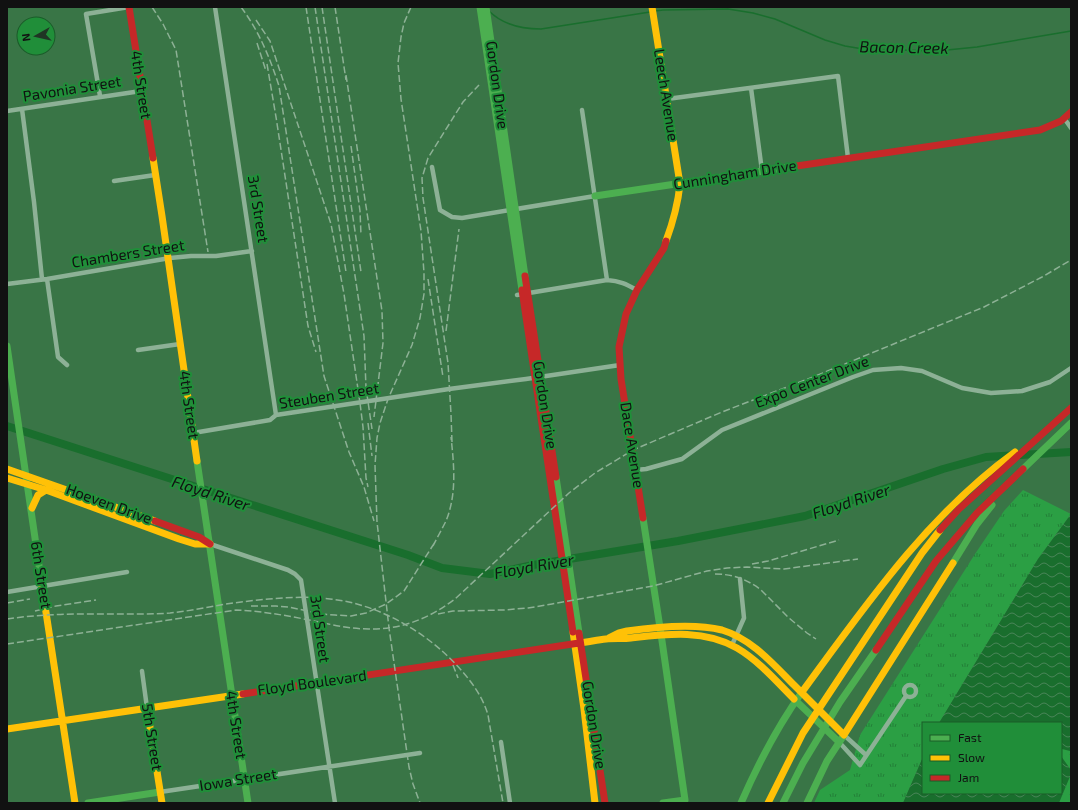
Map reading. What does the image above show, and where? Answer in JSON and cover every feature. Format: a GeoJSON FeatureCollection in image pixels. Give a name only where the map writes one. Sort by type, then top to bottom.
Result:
{"type":"FeatureCollection","features":[{"type":"Feature","properties":{"kind":"main road","name":"4th Street"},"geometry":{"type":"LineString","coordinates":[[128,7],[168,259],[248,803]]}},
{"type":"Feature","properties":{"kind":"main road","name":"Gordon Drive"},"geometry":{"type":"LineString","coordinates":[[480,7],[588,708],[605,803]]}},
{"type":"Feature","properties":{"kind":"main road","name":"Gordon Drive"},"geometry":{"type":"LineString","coordinates":[[486,7],[588,708],[595,803]]}},
{"type":"Feature","properties":{"kind":"main road","name":"Leech Avenue"},"geometry":{"type":"LineString","coordinates":[[637,290],[664,248],[678,202],[680,184],[652,7]]}},
{"type":"Feature","properties":{"kind":"main road","name":"Cunningham Drive"},"geometry":{"type":"LineString","coordinates":[[595,196],[1040,130],[1054,125],[1071,112]]}},
{"type":"Feature","properties":{"kind":"main road","name":"Dace Avenue"},"geometry":{"type":"LineString","coordinates":[[637,290],[626,314],[621,331],[619,347],[620,365],[686,801]]}},
{"type":"Feature","properties":{"kind":"main road","name":"6th Street"},"geometry":{"type":"LineString","coordinates":[[7,346],[25,475],[75,800]]}},
{"type":"Feature","properties":{"kind":"main road"},"geometry":{"type":"LineString","coordinates":[[768,803],[803,733],[922,553],[959,509],[1068,410]]}},
{"type":"Feature","properties":{"kind":"main road"},"geometry":{"type":"LineString","coordinates":[[784,803],[791,786],[840,702],[936,561],[1032,460],[1071,423]]}},
{"type":"Feature","properties":{"kind":"main road"},"geometry":{"type":"LineString","coordinates":[[742,803],[753,774],[774,733],[795,700],[904,558],[950,507],[976,483],[1014,453],[1032,444]]}},
{"type":"Feature","properties":{"kind":"main road","name":"Hoeven Drive"},"geometry":{"type":"LineString","coordinates":[[7,469],[199,537],[210,544]]}},
{"type":"Feature","properties":{"kind":"main road","name":"Hoeven Drive"},"geometry":{"type":"LineString","coordinates":[[7,478],[46,490],[179,539],[195,544],[210,544]]}},
{"type":"Feature","properties":{"kind":"main road"},"geometry":{"type":"LineString","coordinates":[[31,511],[36,498],[40,493],[46,490]]}},
{"type":"Feature","properties":{"kind":"main road"},"geometry":{"type":"LineString","coordinates":[[807,803],[827,761],[977,524],[980,514]]}},
{"type":"Feature","properties":{"kind":"main road"},"geometry":{"type":"LineString","coordinates":[[661,631],[682,626],[718,629],[751,644],[802,692],[844,735]]}},
{"type":"Feature","properties":{"kind":"main road"},"geometry":{"type":"LineString","coordinates":[[661,631],[703,635],[716,638],[732,645],[761,666],[839,742]]}},
{"type":"Feature","properties":{"kind":"main road","name":"Floyd Boulevard"},"geometry":{"type":"LineString","coordinates":[[7,729],[607,639],[623,640],[661,631]]}},
{"type":"Feature","properties":{"kind":"main road","name":"5th Street"},"geometry":{"type":"LineString","coordinates":[[147,708],[162,803]]}},
{"type":"Feature","properties":{"kind":"main road"},"geometry":{"type":"LineString","coordinates":[[762,803],[768,789],[781,775]]}},
{"type":"Feature","properties":{"kind":"main road","name":"Iowa Street"},"geometry":{"type":"LineString","coordinates":[[75,800],[87,803],[160,792]]}},
{"type":"Feature","properties":{"kind":"main road"},"geometry":{"type":"LineString","coordinates":[[663,803],[686,801]]}},
{"type":"Feature","properties":{"kind":"street"},"geometry":{"type":"LineString","coordinates":[[100,96],[86,14],[128,7]]}},
{"type":"Feature","properties":{"kind":"street","name":"3rd Street"},"geometry":{"type":"LineString","coordinates":[[215,7],[276,415]]}},
{"type":"Feature","properties":{"kind":"street"},"geometry":{"type":"LineString","coordinates":[[666,99],[838,76],[848,158]]}},
{"type":"Feature","properties":{"kind":"street"},"geometry":{"type":"LineString","coordinates":[[751,88],[762,171]]}},
{"type":"Feature","properties":{"kind":"street","name":"Pavonia Street"},"geometry":{"type":"LineString","coordinates":[[7,111],[141,90]]}},
{"type":"Feature","properties":{"kind":"street"},"geometry":{"type":"LineString","coordinates":[[22,109],[44,279],[58,357],[67,365]]}},
{"type":"Feature","properties":{"kind":"street"},"geometry":{"type":"LineString","coordinates":[[582,110],[608,280]]}},
{"type":"Feature","properties":{"kind":"street"},"geometry":{"type":"LineString","coordinates":[[1064,118],[1071,128]]}},
{"type":"Feature","properties":{"kind":"street","name":"Cunningham Drive"},"geometry":{"type":"LineString","coordinates":[[432,167],[440,210],[452,217],[462,218],[595,196]]}},
{"type":"Feature","properties":{"kind":"street"},"geometry":{"type":"LineString","coordinates":[[114,181],[155,175]]}},
{"type":"Feature","properties":{"kind":"street","name":"Chambers Street"},"geometry":{"type":"LineString","coordinates":[[7,284],[168,259],[191,256],[216,256],[252,251]]}},
{"type":"Feature","properties":{"kind":"street"},"geometry":{"type":"LineString","coordinates":[[517,295],[608,280],[618,281],[637,290]]}},
{"type":"Feature","properties":{"kind":"street"},"geometry":{"type":"LineString","coordinates":[[138,350],[180,344]]}},
{"type":"Feature","properties":{"kind":"street","name":"Steuben Street"},"geometry":{"type":"LineString","coordinates":[[193,433],[270,420],[276,415],[620,365]]}},
{"type":"Feature","properties":{"kind":"street","name":"Expo Center Drive"},"geometry":{"type":"LineString","coordinates":[[636,470],[646,469],[682,458],[722,430],[873,370],[901,368],[922,371],[962,388],[990,393],[1022,390],[1050,382],[1071,368]]}},
{"type":"Feature","properties":{"kind":"street","name":"Hoeven Drive"},"geometry":{"type":"LineString","coordinates":[[210,544],[278,566]]}},
{"type":"Feature","properties":{"kind":"street","name":"3rd Street"},"geometry":{"type":"LineString","coordinates":[[278,566],[295,574],[299,577],[302,584],[310,648],[334,803]]}},
{"type":"Feature","properties":{"kind":"street"},"geometry":{"type":"LineString","coordinates":[[7,592],[127,572]]}},
{"type":"Feature","properties":{"kind":"street"},"geometry":{"type":"LineString","coordinates":[[732,645],[744,618],[740,580]]}},
{"type":"Feature","properties":{"kind":"street","name":"5th Street"},"geometry":{"type":"LineString","coordinates":[[142,671],[147,708]]}},
{"type":"Feature","properties":{"kind":"street"},"geometry":{"type":"LineString","coordinates":[[839,742],[860,765],[906,696]]}},
{"type":"Feature","properties":{"kind":"street"},"geometry":{"type":"LineString","coordinates":[[844,735],[866,755]]}},
{"type":"Feature","properties":{"kind":"street"},"geometry":{"type":"LineString","coordinates":[[501,742],[510,803]]}},
{"type":"Feature","properties":{"kind":"street","name":"Iowa Street"},"geometry":{"type":"LineString","coordinates":[[160,792],[420,753]]}},
{"type":"Feature","properties":{"kind":"green space"},"geometry":{"type":"Polygon","coordinates":[[[1023,490],[1071,514],[1038,559],[940,722],[922,722],[922,759],[903,803],[814,803],[820,790],[850,770],[860,735],[1004,511],[1023,490]]]}},
{"type":"Feature","properties":{"kind":"green space"},"geometry":{"type":"Polygon","coordinates":[[[1071,718],[1071,803],[1031,803],[1062,794],[1062,737],[1071,718]]]}},
{"type":"Feature","properties":{"kind":"water"},"geometry":{"type":"Polygon","coordinates":[[[1071,514],[1070,751],[1062,749],[1062,722],[940,722],[1038,559],[1071,514]]]}},
{"type":"Feature","properties":{"kind":"water"},"geometry":{"type":"Polygon","coordinates":[[[1062,757],[1071,770],[1071,774],[1059,803],[903,803],[922,759],[922,794],[1062,794],[1062,757]]]}},
{"type":"Feature","properties":{"kind":"waterway","name":"Bacon Creek"},"geometry":{"type":"LineString","coordinates":[[655,11],[728,9],[753,13],[775,19],[825,40],[845,46],[863,49],[937,51],[977,47],[1071,31]]}},
{"type":"Feature","properties":{"kind":"waterway","name":"Bacon Creek"},"geometry":{"type":"LineString","coordinates":[[489,11],[494,16],[507,23],[520,27],[541,29],[650,12]]}},
{"type":"Feature","properties":{"kind":"waterway","name":"Floyd River"},"geometry":{"type":"LineString","coordinates":[[7,426],[408,555],[442,568],[490,574],[533,565],[678,541],[805,516],[943,469],[986,457],[1071,452]]}},
{"type":"Feature","properties":{"kind":"railway"},"geometry":{"type":"LineString","coordinates":[[152,7],[163,24],[176,50],[208,252]]}},
{"type":"Feature","properties":{"kind":"railway"},"geometry":{"type":"LineString","coordinates":[[241,7],[263,45],[279,86],[324,376],[349,452],[364,487],[374,521]]}},
{"type":"Feature","properties":{"kind":"railway"},"geometry":{"type":"LineString","coordinates":[[306,7],[346,272]]}},
{"type":"Feature","properties":{"kind":"railway"},"geometry":{"type":"LineString","coordinates":[[315,7],[364,336],[366,388],[372,429]]}},
{"type":"Feature","properties":{"kind":"railway"},"geometry":{"type":"LineString","coordinates":[[322,7],[361,272]]}},
{"type":"Feature","properties":{"kind":"railway"},"geometry":{"type":"LineString","coordinates":[[335,7],[346,80]]}},
{"type":"Feature","properties":{"kind":"railway"},"geometry":{"type":"LineString","coordinates":[[411,7],[404,23],[398,63],[401,99],[421,231],[424,294],[420,318],[412,345],[388,399],[380,423],[377,438],[375,465],[377,522],[389,628],[409,767],[420,803]]}},
{"type":"Feature","properties":{"kind":"railway"},"geometry":{"type":"LineString","coordinates":[[256,20],[270,41],[331,224],[344,294],[360,403],[368,487]]}},
{"type":"Feature","properties":{"kind":"railway"},"geometry":{"type":"LineString","coordinates":[[257,43],[266,71]]}},
{"type":"Feature","properties":{"kind":"railway"},"geometry":{"type":"LineString","coordinates":[[267,64],[308,326],[316,352]]}},
{"type":"Feature","properties":{"kind":"railway"},"geometry":{"type":"LineString","coordinates":[[346,75],[382,311],[383,343],[374,417]]}},
{"type":"Feature","properties":{"kind":"railway"},"geometry":{"type":"LineString","coordinates":[[452,442],[448,363],[423,198],[422,178],[428,158],[463,102],[479,85]]}},
{"type":"Feature","properties":{"kind":"railway"},"geometry":{"type":"LineString","coordinates":[[351,146],[360,211],[361,235]]}},
{"type":"Feature","properties":{"kind":"railway"},"geometry":{"type":"LineString","coordinates":[[446,331],[459,229]]}},
{"type":"Feature","properties":{"kind":"railway"},"geometry":{"type":"LineString","coordinates":[[7,644],[236,610],[254,611],[362,629],[381,629],[415,622],[436,612],[455,599],[569,493],[595,473],[633,450],[722,412],[813,377],[984,307],[1071,260]]}},
{"type":"Feature","properties":{"kind":"railway"},"geometry":{"type":"LineString","coordinates":[[428,279],[443,377]]}},
{"type":"Feature","properties":{"kind":"railway"},"geometry":{"type":"LineString","coordinates":[[368,423],[372,456]]}},
{"type":"Feature","properties":{"kind":"railway"},"geometry":{"type":"LineString","coordinates":[[433,546],[446,521],[452,500],[454,469],[451,437]]}},
{"type":"Feature","properties":{"kind":"railway"},"geometry":{"type":"LineString","coordinates":[[752,564],[768,561],[839,540]]}},
{"type":"Feature","properties":{"kind":"railway"},"geometry":{"type":"LineString","coordinates":[[251,606],[289,607],[321,614],[351,616],[366,613],[386,604],[404,591],[435,542]]}},
{"type":"Feature","properties":{"kind":"railway"},"geometry":{"type":"LineString","coordinates":[[438,614],[453,611],[528,608],[653,586],[707,571],[727,568],[747,567],[784,569],[858,559]]}},
{"type":"Feature","properties":{"kind":"railway"},"geometry":{"type":"LineString","coordinates":[[715,574],[733,576],[755,585],[789,618],[816,639]]}},
{"type":"Feature","properties":{"kind":"railway"},"geometry":{"type":"LineString","coordinates":[[7,619],[52,615],[170,613],[233,603],[294,597],[345,601],[375,610],[403,623],[429,640],[455,664],[475,688],[485,706],[488,715],[503,803]]}},
{"type":"Feature","properties":{"kind":"railway"},"geometry":{"type":"LineString","coordinates":[[7,603],[30,599]]}},
{"type":"Feature","properties":{"kind":"railway"},"geometry":{"type":"LineString","coordinates":[[35,611],[96,600]]}},
{"type":"Feature","properties":{"kind":"railway"},"geometry":{"type":"LineString","coordinates":[[453,665],[458,678]]}},
{"type":"Feature","properties":{"kind":"traffic: fast"},"geometry":{"type":"LineString","coordinates":[[480,7],[522,290]]}},
{"type":"Feature","properties":{"kind":"traffic: fast"},"geometry":{"type":"LineString","coordinates":[[486,7],[525,276]]}},
{"type":"Feature","properties":{"kind":"traffic: fast"},"geometry":{"type":"LineString","coordinates":[[595,196],[790,167]]}},
{"type":"Feature","properties":{"kind":"traffic: fast"},"geometry":{"type":"LineString","coordinates":[[7,346],[42,586]]}},
{"type":"Feature","properties":{"kind":"traffic: fast"},"geometry":{"type":"LineString","coordinates":[[1023,469],[1071,423]]}},
{"type":"Feature","properties":{"kind":"traffic: fast"},"geometry":{"type":"LineString","coordinates":[[197,461],[248,803]]}},
{"type":"Feature","properties":{"kind":"traffic: fast"},"geometry":{"type":"LineString","coordinates":[[556,477],[579,633]]}},
{"type":"Feature","properties":{"kind":"traffic: fast"},"geometry":{"type":"LineString","coordinates":[[953,563],[977,524],[992,505]]}},
{"type":"Feature","properties":{"kind":"traffic: fast"},"geometry":{"type":"LineString","coordinates":[[643,518],[685,800],[663,803]]}},
{"type":"Feature","properties":{"kind":"traffic: fast"},"geometry":{"type":"LineString","coordinates":[[783,803],[803,763],[840,702],[876,650]]}},
{"type":"Feature","properties":{"kind":"traffic: fast"},"geometry":{"type":"LineString","coordinates":[[741,803],[768,746],[802,692]]}},
{"type":"Feature","properties":{"kind":"traffic: fast"},"geometry":{"type":"LineString","coordinates":[[794,699],[839,742]]}},
{"type":"Feature","properties":{"kind":"traffic: fast"},"geometry":{"type":"LineString","coordinates":[[807,803],[827,761],[844,735]]}},
{"type":"Feature","properties":{"kind":"traffic: fast"},"geometry":{"type":"LineString","coordinates":[[88,803],[160,792]]}},
{"type":"Feature","properties":{"kind":"traffic: slow"},"geometry":{"type":"LineString","coordinates":[[652,7],[680,184],[675,213],[666,241]]}},
{"type":"Feature","properties":{"kind":"traffic: slow"},"geometry":{"type":"LineString","coordinates":[[153,158],[197,461]]}},
{"type":"Feature","properties":{"kind":"traffic: slow"},"geometry":{"type":"LineString","coordinates":[[802,692],[874,595],[926,533],[983,477],[1015,452]]}},
{"type":"Feature","properties":{"kind":"traffic: slow"},"geometry":{"type":"LineString","coordinates":[[7,469],[155,521]]}},
{"type":"Feature","properties":{"kind":"traffic: slow"},"geometry":{"type":"LineString","coordinates":[[7,478],[46,490],[179,539],[195,544],[210,544]]}},
{"type":"Feature","properties":{"kind":"traffic: slow"},"geometry":{"type":"LineString","coordinates":[[32,508],[38,495],[46,490]]}},
{"type":"Feature","properties":{"kind":"traffic: slow"},"geometry":{"type":"LineString","coordinates":[[768,803],[803,733],[922,553],[940,530]]}},
{"type":"Feature","properties":{"kind":"traffic: slow"},"geometry":{"type":"LineString","coordinates":[[844,735],[953,563]]}},
{"type":"Feature","properties":{"kind":"traffic: slow"},"geometry":{"type":"LineString","coordinates":[[42,586],[75,803]]}},
{"type":"Feature","properties":{"kind":"traffic: slow"},"geometry":{"type":"LineString","coordinates":[[609,638],[627,631],[674,626],[711,628],[733,634],[743,639],[761,653],[844,735]]}},
{"type":"Feature","properties":{"kind":"traffic: slow"},"geometry":{"type":"LineString","coordinates":[[573,632],[595,803]]}},
{"type":"Feature","properties":{"kind":"traffic: slow"},"geometry":{"type":"LineString","coordinates":[[579,643],[672,634],[698,635],[712,638],[724,642],[745,653],[767,672],[794,699]]}},
{"type":"Feature","properties":{"kind":"traffic: slow"},"geometry":{"type":"LineString","coordinates":[[7,729],[243,694]]}},
{"type":"Feature","properties":{"kind":"traffic: slow"},"geometry":{"type":"LineString","coordinates":[[147,708],[162,803]]}},
{"type":"Feature","properties":{"kind":"traffic: jam"},"geometry":{"type":"LineString","coordinates":[[129,7],[153,158]]}},
{"type":"Feature","properties":{"kind":"traffic: jam"},"geometry":{"type":"LineString","coordinates":[[790,167],[1040,130],[1061,121],[1071,112]]}},
{"type":"Feature","properties":{"kind":"traffic: jam"},"geometry":{"type":"LineString","coordinates":[[643,518],[621,379],[619,347],[626,314],[637,290],[664,248],[666,241]]}},
{"type":"Feature","properties":{"kind":"traffic: jam"},"geometry":{"type":"LineString","coordinates":[[525,276],[556,477]]}},
{"type":"Feature","properties":{"kind":"traffic: jam"},"geometry":{"type":"LineString","coordinates":[[522,290],[573,632]]}},
{"type":"Feature","properties":{"kind":"traffic: jam"},"geometry":{"type":"LineString","coordinates":[[940,530],[959,509],[1071,408]]}},
{"type":"Feature","properties":{"kind":"traffic: jam"},"geometry":{"type":"LineString","coordinates":[[876,650],[936,561],[977,513],[1023,469]]}},
{"type":"Feature","properties":{"kind":"traffic: jam"},"geometry":{"type":"LineString","coordinates":[[155,521],[199,537],[210,544]]}},
{"type":"Feature","properties":{"kind":"traffic: jam"},"geometry":{"type":"LineString","coordinates":[[579,633],[605,803]]}},
{"type":"Feature","properties":{"kind":"traffic: jam"},"geometry":{"type":"LineString","coordinates":[[243,694],[579,643]]}}]}
